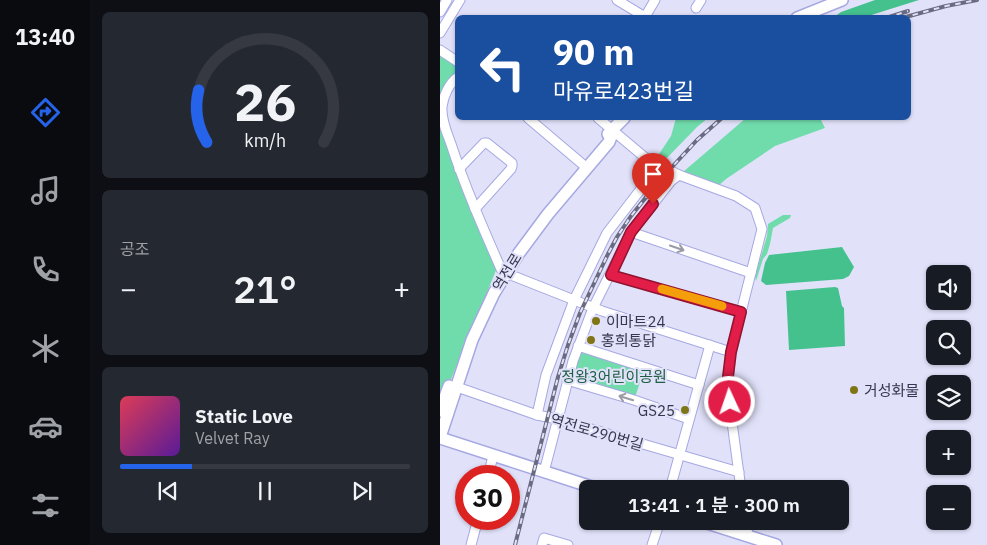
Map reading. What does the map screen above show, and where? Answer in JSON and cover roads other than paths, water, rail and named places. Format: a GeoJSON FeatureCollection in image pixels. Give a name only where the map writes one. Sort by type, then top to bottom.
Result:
{"type":"FeatureCollection","features":[{"type":"Feature","properties":{"kind":"main road"},"geometry":{"type":"LineString","coordinates":[[804,15],[842,0]]}},
{"type":"Feature","properties":{"kind":"main road","name":"역전로"},"geometry":{"type":"LineString","coordinates":[[440,411],[458,359],[486,294],[584,166],[609,142],[614,129],[622,120]]}},
{"type":"Feature","properties":{"kind":"main road","name":"역전로"},"geometry":{"type":"LineString","coordinates":[[440,438],[472,340],[503,271]]}},
{"type":"Feature","properties":{"kind":"main road"},"geometry":{"type":"LineString","coordinates":[[440,438],[579,483]]}},
{"type":"Feature","properties":{"kind":"main road"},"geometry":{"type":"LineString","coordinates":[[729,530],[773,545]]}},
{"type":"Feature","properties":{"kind":"street"},"geometry":{"type":"LineString","coordinates":[[440,12],[447,0]]}},
{"type":"Feature","properties":{"kind":"street"},"geometry":{"type":"LineString","coordinates":[[440,33],[460,0]]}},
{"type":"Feature","properties":{"kind":"street"},"geometry":{"type":"LineString","coordinates":[[617,0],[642,15]]}},
{"type":"Feature","properties":{"kind":"street"},"geometry":{"type":"LineString","coordinates":[[646,15],[655,0]]}},
{"type":"Feature","properties":{"kind":"street"},"geometry":{"type":"LineString","coordinates":[[440,50],[455,60]]}},
{"type":"Feature","properties":{"kind":"street"},"geometry":{"type":"LineString","coordinates":[[455,78],[446,92],[442,107],[444,122],[459,169],[503,271],[593,308],[731,352]]}},
{"type":"Feature","properties":{"kind":"street"},"geometry":{"type":"LineString","coordinates":[[530,120],[584,166]]}},
{"type":"Feature","properties":{"kind":"street"},"geometry":{"type":"LineString","coordinates":[[601,120],[614,129],[657,168]]}},
{"type":"Feature","properties":{"kind":"street"},"geometry":{"type":"LineString","coordinates":[[459,169],[484,142],[512,163],[511,169],[475,209]]}},
{"type":"Feature","properties":{"kind":"street"},"geometry":{"type":"LineString","coordinates":[[537,415],[546,375],[574,300],[607,233],[657,168],[662,166],[674,178],[736,196],[755,208],[762,228],[731,352],[727,385],[739,480]]}},
{"type":"Feature","properties":{"kind":"street"},"geometry":{"type":"LineString","coordinates":[[544,472],[567,380],[593,308],[631,232],[674,178]]}},
{"type":"Feature","properties":{"kind":"street"},"geometry":{"type":"LineString","coordinates":[[631,232],[751,273]]}},
{"type":"Feature","properties":{"kind":"street"},"geometry":{"type":"LineString","coordinates":[[611,275],[741,312]]}},
{"type":"Feature","properties":{"kind":"street"},"geometry":{"type":"LineString","coordinates":[[672,480],[710,345]]}},
{"type":"Feature","properties":{"kind":"street"},"geometry":{"type":"LineString","coordinates":[[578,346],[699,384]]}},
{"type":"Feature","properties":{"kind":"street"},"geometry":{"type":"LineString","coordinates":[[567,380],[689,418]]}},
{"type":"Feature","properties":{"kind":"street","name":"역전로290번길"},"geometry":{"type":"LineString","coordinates":[[457,388],[537,415],[557,419],[738,472]]}},
{"type":"Feature","properties":{"kind":"street"},"geometry":{"type":"LineString","coordinates":[[491,465],[493,456]]}},
{"type":"Feature","properties":{"kind":"street"},"geometry":{"type":"LineString","coordinates":[[472,545],[475,530]]}},
{"type":"Feature","properties":{"kind":"street"},"geometry":{"type":"LineString","coordinates":[[652,545],[657,530]]}},
{"type":"Feature","properties":{"kind":"street"},"geometry":{"type":"LineString","coordinates":[[747,530],[748,536]]}},
{"type":"Feature","properties":{"kind":"street"},"geometry":{"type":"LineString","coordinates":[[542,545],[544,538],[568,545]]}},
{"type":"Feature","properties":{"kind":"railway"},"geometry":{"type":"LineString","coordinates":[[911,16],[977,0]]}},
{"type":"Feature","properties":{"kind":"railway"},"geometry":{"type":"LineString","coordinates":[[895,15],[908,11]]}},
{"type":"Feature","properties":{"kind":"railway"},"geometry":{"type":"LineString","coordinates":[[515,545],[568,345],[580,313],[608,254],[631,216],[659,181],[697,140],[720,120]]}},
{"type":"Feature","properties":{"kind":"place","name":"이마트24"},"geometry":{"type":"Point","coordinates":[596,321]}},
{"type":"Feature","properties":{"kind":"place","name":"홍희통닭"},"geometry":{"type":"Point","coordinates":[591,340]}},
{"type":"Feature","properties":{"kind":"place","name":"거성화물"},"geometry":{"type":"Point","coordinates":[854,390]}},
{"type":"Feature","properties":{"kind":"place","name":"GS25"},"geometry":{"type":"Point","coordinates":[685,410]}},
{"type":"Feature","properties":{"kind":"park label","name":"정왕3어린이공원"},"geometry":{"type":"Point","coordinates":[614,376]}}]}
